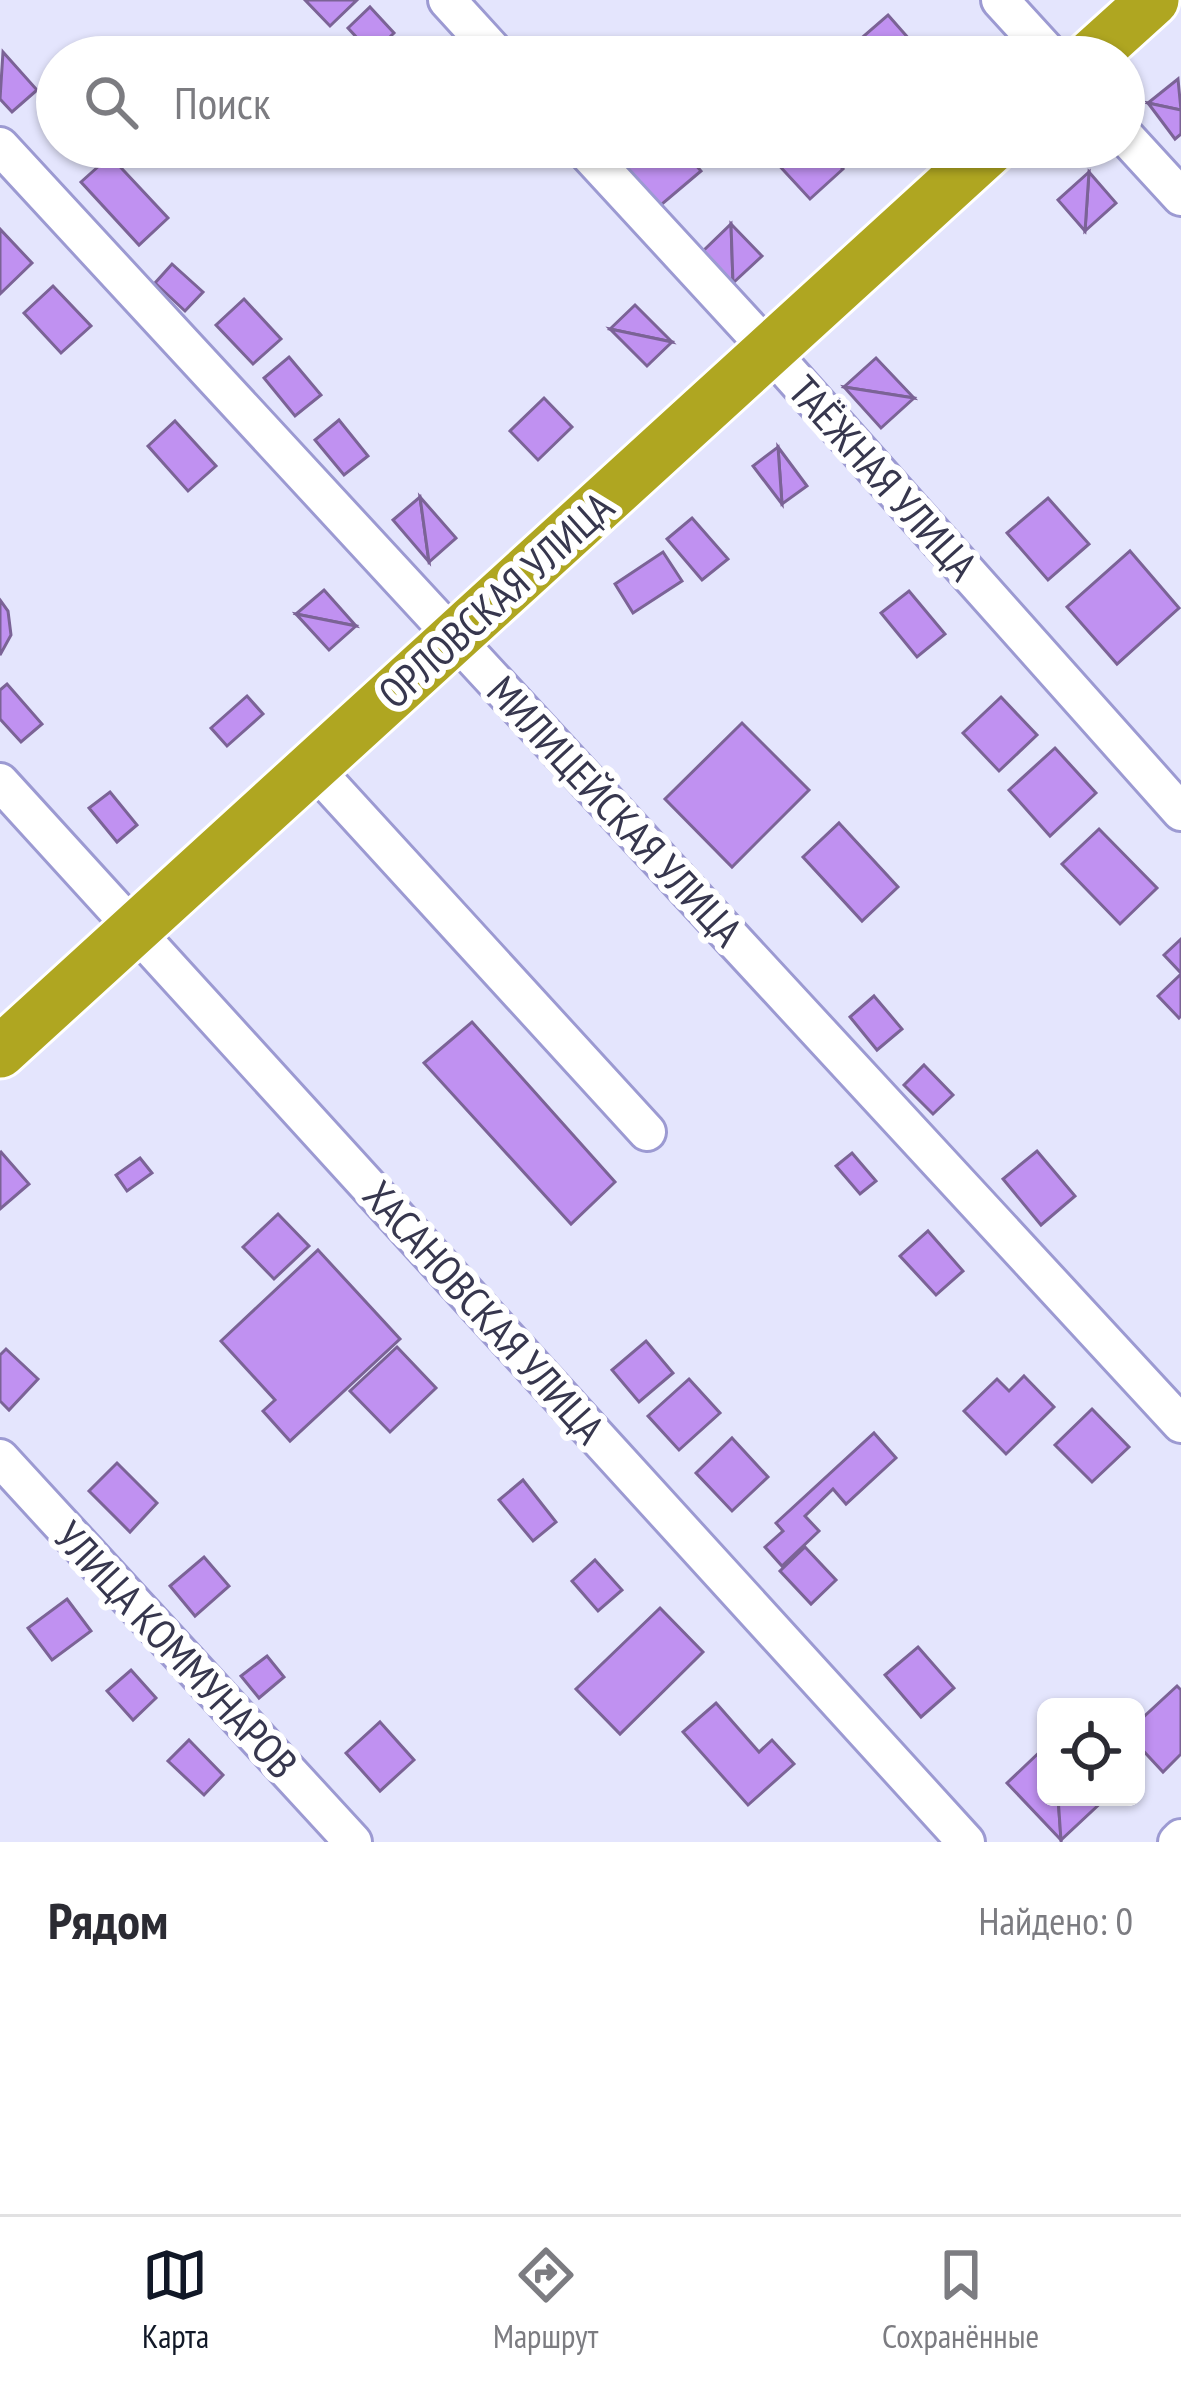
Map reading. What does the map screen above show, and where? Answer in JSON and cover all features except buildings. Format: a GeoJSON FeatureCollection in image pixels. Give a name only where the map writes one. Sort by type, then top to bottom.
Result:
{"type":"FeatureCollection","features":[{"type":"Feature","properties":{"kind":"highway"},"geometry":{"type":"LineString","coordinates":[[1113,36],[1153,0]]}},
{"type":"Feature","properties":{"kind":"highway","name":"ОРЛОВСКАЯ УЛИЦА"},"geometry":{"type":"LineString","coordinates":[[0,1052],[969,168]]}},
{"type":"Feature","properties":{"kind":"street"},"geometry":{"type":"LineString","coordinates":[[447,0],[480,36]]}},
{"type":"Feature","properties":{"kind":"street"},"geometry":{"type":"LineString","coordinates":[[1000,0],[1033,36]]}},
{"type":"Feature","properties":{"kind":"street","name":"МИЛИЦЕЙСКАЯ УЛИЦА"},"geometry":{"type":"LineString","coordinates":[[0,146],[1181,1424]]}},
{"type":"Feature","properties":{"kind":"street"},"geometry":{"type":"LineString","coordinates":[[1145,157],[1181,196]]}},
{"type":"Feature","properties":{"kind":"street","name":"ТАЁЖНАЯ УЛИЦА"},"geometry":{"type":"LineString","coordinates":[[601,168],[1181,812]]}},
{"type":"Feature","properties":{"kind":"street"},"geometry":{"type":"LineString","coordinates":[[313,767],[647,1132]]}},
{"type":"Feature","properties":{"kind":"street","name":"ХАСАНОВСКАЯ УЛИЦА"},"geometry":{"type":"LineString","coordinates":[[0,782],[966,1842]]}},
{"type":"Feature","properties":{"kind":"street","name":"УЛИЦА КОММУНАРОВ"},"geometry":{"type":"LineString","coordinates":[[0,1458],[353,1842]]}}]}
